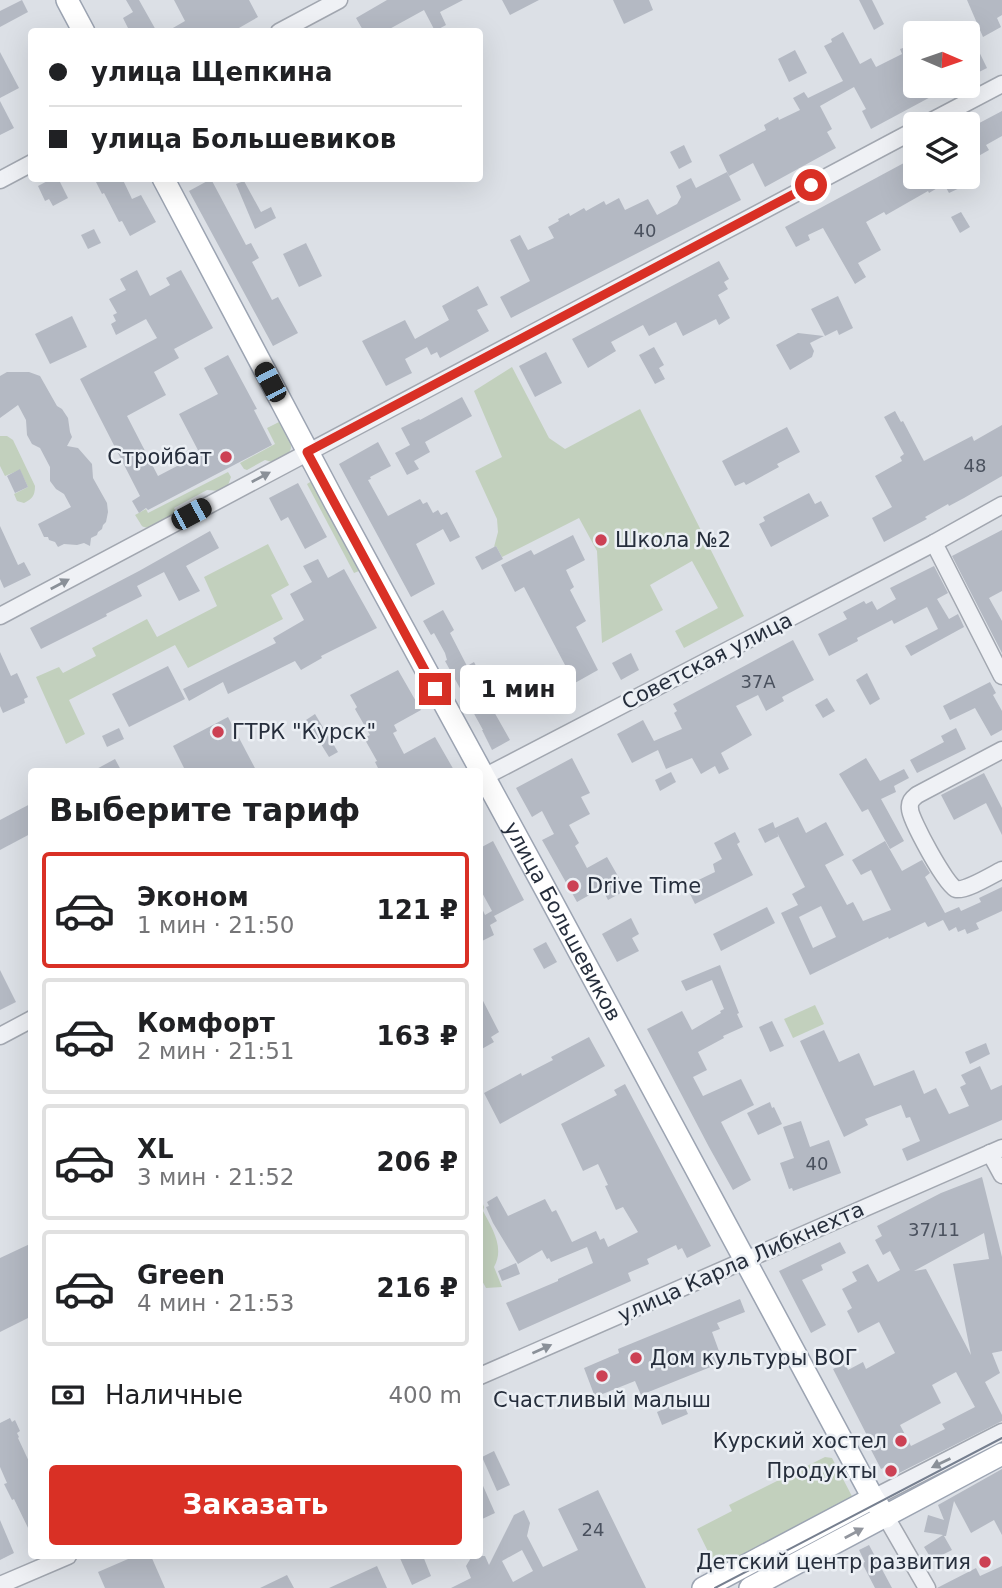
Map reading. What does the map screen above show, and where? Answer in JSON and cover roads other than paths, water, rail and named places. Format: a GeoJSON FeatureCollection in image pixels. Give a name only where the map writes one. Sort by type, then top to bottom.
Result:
{"type":"FeatureCollection","features":[{"type":"Feature","properties":{"kind":"main road"},"geometry":{"type":"LineString","coordinates":[[67,0],[82,28]]}},
{"type":"Feature","properties":{"kind":"main road","name":"улица Большевиков"},"geometry":{"type":"LineString","coordinates":[[165,182],[476,768]]}},
{"type":"Feature","properties":{"kind":"main road","name":"улица Большевиков"},"geometry":{"type":"LineString","coordinates":[[483,782],[746,1260],[873,1498],[886,1517]]}},
{"type":"Feature","properties":{"kind":"main road"},"geometry":{"type":"LineString","coordinates":[[750,1588],[1002,1454]]}},
{"type":"Feature","properties":{"kind":"main road"},"geometry":{"type":"LineString","coordinates":[[704,1588],[873,1498]]}},
{"type":"Feature","properties":{"kind":"street"},"geometry":{"type":"LineString","coordinates":[[286,28],[339,0]]}},
{"type":"Feature","properties":{"kind":"street"},"geometry":{"type":"LineString","coordinates":[[949,112],[1002,84]]}},
{"type":"Feature","properties":{"kind":"street"},"geometry":{"type":"LineString","coordinates":[[0,616],[903,136]]}},
{"type":"Feature","properties":{"kind":"street"},"geometry":{"type":"LineString","coordinates":[[0,180],[28,165]]}},
{"type":"Feature","properties":{"kind":"street","name":"Советская улица"},"geometry":{"type":"LineString","coordinates":[[483,777],[1002,505]]}},
{"type":"Feature","properties":{"kind":"street"},"geometry":{"type":"LineString","coordinates":[[934,543],[1002,676]]}},
{"type":"Feature","properties":{"kind":"street"},"geometry":{"type":"LineString","coordinates":[[1002,750],[917,795],[910,801],[909,812],[948,885],[956,889],[964,888],[1002,870]]}},
{"type":"Feature","properties":{"kind":"street"},"geometry":{"type":"LineString","coordinates":[[0,1036],[28,1021]]}},
{"type":"Feature","properties":{"kind":"street"},"geometry":{"type":"LineString","coordinates":[[996,1151],[1002,1175]]}},
{"type":"Feature","properties":{"kind":"street","name":"улица Карла Либкнехта"},"geometry":{"type":"LineString","coordinates":[[483,1375],[996,1151]]}},
{"type":"Feature","properties":{"kind":"street"},"geometry":{"type":"LineString","coordinates":[[873,1498],[1002,1432]]}},
{"type":"Feature","properties":{"kind":"street","name":"улица Большевиков"},"geometry":{"type":"LineString","coordinates":[[886,1517],[927,1588]]}},
{"type":"Feature","properties":{"kind":"street"},"geometry":{"type":"LineString","coordinates":[[0,1585],[61,1559]]}},
{"type":"Feature","properties":{"kind":"tram line"},"geometry":{"type":"LineString","coordinates":[[715,1588],[1002,1438]]}},
{"type":"Feature","properties":{"kind":"place","name":"Стройбат"},"geometry":{"type":"Point","coordinates":[226,457]}},
{"type":"Feature","properties":{"kind":"place","name":"Школа №2"},"geometry":{"type":"Point","coordinates":[601,540]}},
{"type":"Feature","properties":{"kind":"place","name":"ГТРК \"Курск\""},"geometry":{"type":"Point","coordinates":[218,732]}},
{"type":"Feature","properties":{"kind":"place","name":"Drive Time"},"geometry":{"type":"Point","coordinates":[573,886]}},
{"type":"Feature","properties":{"kind":"place","name":"Дом культуры ВОГ"},"geometry":{"type":"Point","coordinates":[636,1358]}},
{"type":"Feature","properties":{"kind":"place","name":"Счастливый малыш"},"geometry":{"type":"Point","coordinates":[602,1376]}},
{"type":"Feature","properties":{"kind":"place","name":"Курский хостел"},"geometry":{"type":"Point","coordinates":[901,1441]}},
{"type":"Feature","properties":{"kind":"place","name":"Продукты"},"geometry":{"type":"Point","coordinates":[891,1471]}},
{"type":"Feature","properties":{"kind":"place","name":"Детский центр развития"},"geometry":{"type":"Point","coordinates":[985,1562]}}]}
